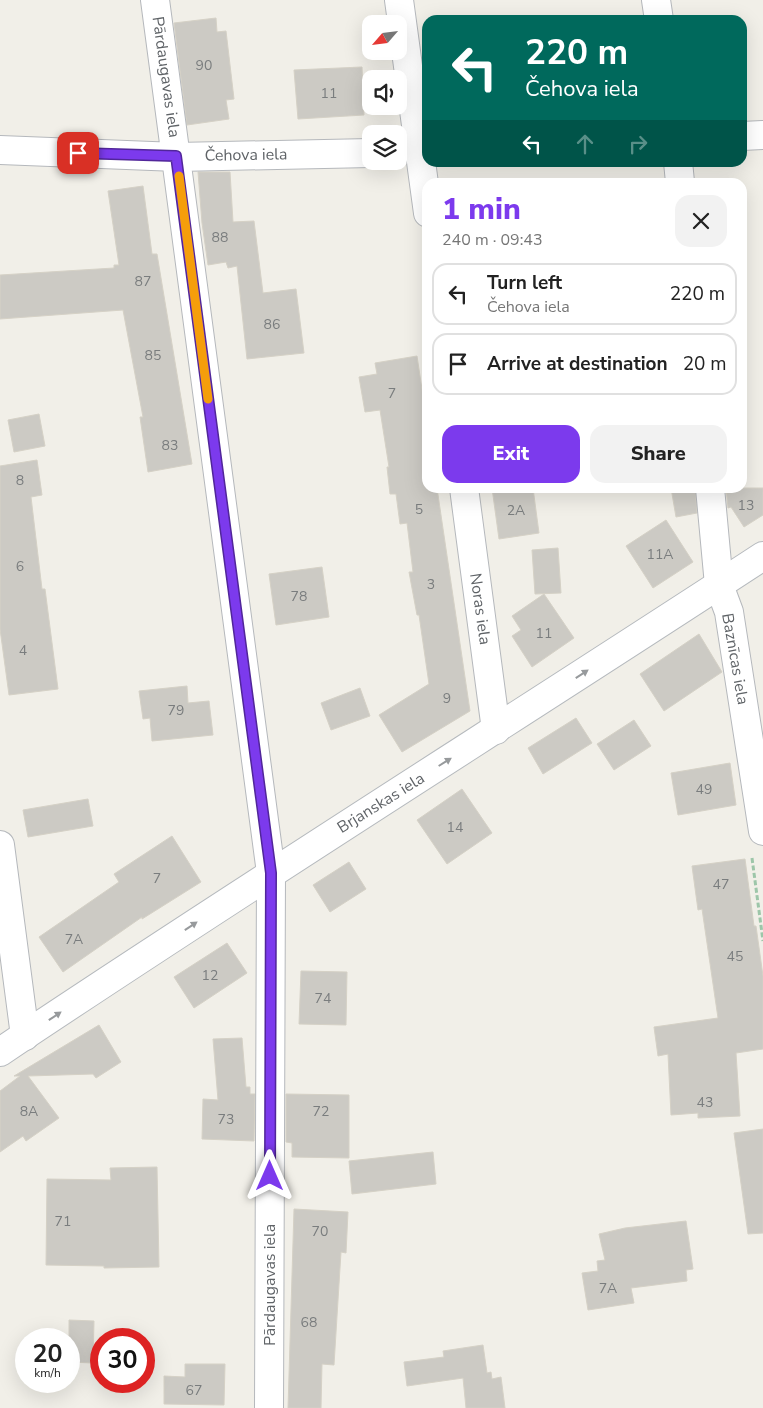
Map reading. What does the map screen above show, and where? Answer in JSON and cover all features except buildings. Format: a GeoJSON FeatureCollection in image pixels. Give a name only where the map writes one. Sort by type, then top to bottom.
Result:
{"type":"FeatureCollection","features":[{"type":"Feature","properties":{"kind":"street","name":"Pārdaugavas iela"},"geometry":{"type":"LineString","coordinates":[[155,0],[271,873],[269,1408]]}},
{"type":"Feature","properties":{"kind":"street"},"geometry":{"type":"LineString","coordinates":[[399,0],[415,152],[422,185]]}},
{"type":"Feature","properties":{"kind":"street"},"geometry":{"type":"LineString","coordinates":[[656,0],[658,15]]}},
{"type":"Feature","properties":{"kind":"street"},"geometry":{"type":"LineString","coordinates":[[747,136],[763,136]]}},
{"type":"Feature","properties":{"kind":"street","name":"Čehova iela"},"geometry":{"type":"LineString","coordinates":[[0,150],[176,156],[362,153]]}},
{"type":"Feature","properties":{"kind":"street","name":"Noras iela"},"geometry":{"type":"LineString","coordinates":[[465,493],[496,730]]}},
{"type":"Feature","properties":{"kind":"street","name":"Baznīcas iela"},"geometry":{"type":"LineString","coordinates":[[710,493],[719,585],[729,612],[763,831]]}},
{"type":"Feature","properties":{"kind":"street","name":"Brjanskas iela"},"geometry":{"type":"LineString","coordinates":[[0,1052],[271,873],[496,730],[763,556]]}},
{"type":"Feature","properties":{"kind":"street"},"geometry":{"type":"LineString","coordinates":[[0,845],[25,1036]]}},
{"type":"Feature","properties":{"kind":"slow traffic"},"geometry":{"type":"LineString","coordinates":[[179,176],[208,399]]}},
{"type":"Feature","properties":{"kind":"route"},"geometry":{"type":"LineString","coordinates":[[78,153],[176,156],[271,873],[270,1176]]}}]}
